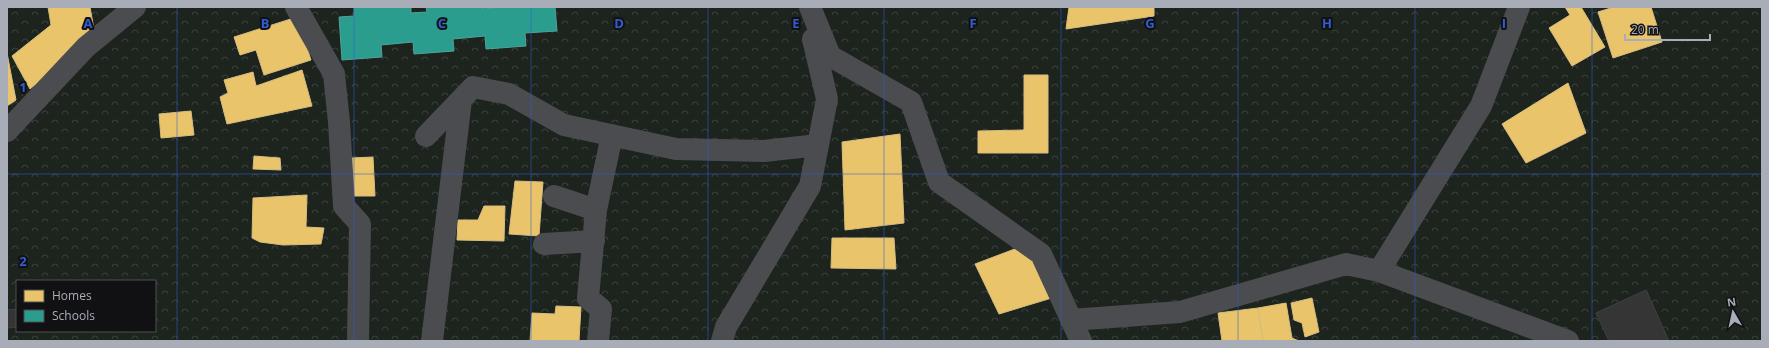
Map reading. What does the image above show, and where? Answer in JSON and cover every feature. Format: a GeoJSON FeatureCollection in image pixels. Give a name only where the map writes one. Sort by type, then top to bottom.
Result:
{"type":"FeatureCollection","features":[{"type":"Feature","properties":{"kind":"street"},"geometry":{"type":"LineString","coordinates":[[7,131],[86,48],[136,7]]}},
{"type":"Feature","properties":{"kind":"street"},"geometry":{"type":"LineString","coordinates":[[296,7],[334,74],[339,122],[344,206],[360,224],[358,341]]}},
{"type":"Feature","properties":{"kind":"street"},"geometry":{"type":"LineString","coordinates":[[722,341],[726,327],[810,186],[827,99],[805,7]]}},
{"type":"Feature","properties":{"kind":"street"},"geometry":{"type":"LineString","coordinates":[[810,7],[830,56],[911,102],[939,182],[1041,254],[1081,341]]}},
{"type":"Feature","properties":{"kind":"street"},"geometry":{"type":"LineString","coordinates":[[1379,271],[1481,106],[1519,7]]}},
{"type":"Feature","properties":{"kind":"street"},"geometry":{"type":"LineString","coordinates":[[426,136],[473,87],[509,94],[564,125],[676,149],[764,151],[818,146]]}},
{"type":"Feature","properties":{"kind":"street"},"geometry":{"type":"LineString","coordinates":[[432,341],[461,100]]}},
{"type":"Feature","properties":{"kind":"street"},"geometry":{"type":"LineString","coordinates":[[598,341],[601,309],[588,298],[596,210],[612,135]]}},
{"type":"Feature","properties":{"kind":"street"},"geometry":{"type":"LineString","coordinates":[[554,196],[596,210]]}},
{"type":"Feature","properties":{"kind":"street"},"geometry":{"type":"LineString","coordinates":[[544,244],[594,241]]}},
{"type":"Feature","properties":{"kind":"street"},"geometry":{"type":"LineString","coordinates":[[1071,320],[1180,312],[1346,264],[1379,271],[1568,341]]}},
{"type":"Feature","properties":{"kind":"green space"},"geometry":{"type":"Polygon","coordinates":[[[7,7],[1762,7],[1762,341],[7,341],[7,7]]]}},
{"type":"Feature","properties":{"kind":"building: Homes"},"geometry":{"type":"Polygon","coordinates":[[[48,7],[90,7],[95,35],[30,89],[12,56],[51,25],[48,7]]]}},
{"type":"Feature","properties":{"kind":"building: Homes"},"geometry":{"type":"Polygon","coordinates":[[[1069,7],[1154,7],[1154,16],[1066,29],[1069,7]]]}},
{"type":"Feature","properties":{"kind":"building: Homes"},"geometry":{"type":"Polygon","coordinates":[[[1565,7],[1581,7],[1605,47],[1572,66],[1549,28],[1570,15],[1565,7]]]}},
{"type":"Feature","properties":{"kind":"building: Homes"},"geometry":{"type":"Polygon","coordinates":[[[1614,7],[1651,7],[1662,42],[1613,58],[1598,12],[1614,7]]]}},
{"type":"Feature","properties":{"kind":"building: Homes"},"geometry":{"type":"Polygon","coordinates":[[[297,17],[311,60],[264,75],[256,50],[240,55],[234,37],[297,17]]]}},
{"type":"Feature","properties":{"kind":"building: Homes"},"geometry":{"type":"Polygon","coordinates":[[[7,53],[16,100],[7,106],[7,53]]]}},
{"type":"Feature","properties":{"kind":"building: Homes"},"geometry":{"type":"Polygon","coordinates":[[[302,70],[312,106],[227,124],[220,97],[228,93],[224,80],[253,72],[256,86],[302,70]]]}},
{"type":"Feature","properties":{"kind":"building: Homes"},"geometry":{"type":"Polygon","coordinates":[[[1024,75],[1048,75],[1048,153],[978,153],[978,131],[1024,130],[1024,75]]]}},
{"type":"Feature","properties":{"kind":"building: Homes"},"geometry":{"type":"Polygon","coordinates":[[[1568,83],[1586,133],[1526,163],[1502,124],[1568,83]]]}},
{"type":"Feature","properties":{"kind":"building: Homes"},"geometry":{"type":"Polygon","coordinates":[[[191,111],[194,135],[161,138],[159,114],[191,111]]]}},
{"type":"Feature","properties":{"kind":"building: Homes"},"geometry":{"type":"Polygon","coordinates":[[[900,134],[904,223],[845,230],[842,142],[900,134]]]}},
{"type":"Feature","properties":{"kind":"building: Homes"},"geometry":{"type":"Polygon","coordinates":[[[254,156],[280,158],[281,170],[253,169],[254,156]]]}},
{"type":"Feature","properties":{"kind":"building: Homes"},"geometry":{"type":"Polygon","coordinates":[[[373,157],[375,196],[353,196],[351,158],[373,157]]]}},
{"type":"Feature","properties":{"kind":"building: Homes"},"geometry":{"type":"Polygon","coordinates":[[[515,181],[543,182],[539,236],[509,234],[515,181]]]}},
{"type":"Feature","properties":{"kind":"building: Homes"},"geometry":{"type":"Polygon","coordinates":[[[307,195],[306,227],[324,228],[321,244],[283,245],[260,242],[252,238],[253,198],[307,195]]]}},
{"type":"Feature","properties":{"kind":"building: Homes"},"geometry":{"type":"Polygon","coordinates":[[[484,206],[505,206],[504,241],[457,240],[458,220],[478,220],[484,206]]]}},
{"type":"Feature","properties":{"kind":"building: Homes"},"geometry":{"type":"Polygon","coordinates":[[[832,238],[894,238],[896,269],[831,268],[832,238]]]}},
{"type":"Feature","properties":{"kind":"building: Homes"},"geometry":{"type":"Polygon","coordinates":[[[1020,247],[1036,255],[1055,297],[999,314],[975,264],[1020,247]]]}},
{"type":"Feature","properties":{"kind":"building: Homes"},"geometry":{"type":"Polygon","coordinates":[[[1312,298],[1319,332],[1305,337],[1302,323],[1294,320],[1291,303],[1312,298]]]}},
{"type":"Feature","properties":{"kind":"building: Homes"},"geometry":{"type":"Polygon","coordinates":[[[1286,303],[1292,338],[1299,341],[1263,341],[1258,308],[1286,303]]]}},
{"type":"Feature","properties":{"kind":"building: Homes"},"geometry":{"type":"Polygon","coordinates":[[[556,306],[581,307],[579,341],[530,341],[532,313],[555,314],[556,306]]]}},
{"type":"Feature","properties":{"kind":"building: Homes"},"geometry":{"type":"Polygon","coordinates":[[[1258,308],[1263,341],[1222,341],[1218,313],[1258,308]]]}},
{"type":"Feature","properties":{"kind":"building: Schools"},"geometry":{"type":"Polygon","coordinates":[[[354,7],[411,7],[411,13],[427,12],[426,7],[484,7],[484,9],[499,7],[555,7],[557,31],[525,33],[526,46],[486,49],[485,36],[453,39],[454,51],[414,54],[413,42],[381,45],[382,57],[342,60],[339,17],[354,16],[354,7]]]}},
{"type":"Feature","properties":{"kind":"building: Other"},"geometry":{"type":"Polygon","coordinates":[[[1646,290],[1669,341],[1609,341],[1596,313],[1646,290]]]}},
{"type":"Feature","properties":{"kind":"building: Other"},"geometry":{"type":"Polygon","coordinates":[[[16,309],[16,327],[7,328],[7,310],[16,309]]]}}]}
